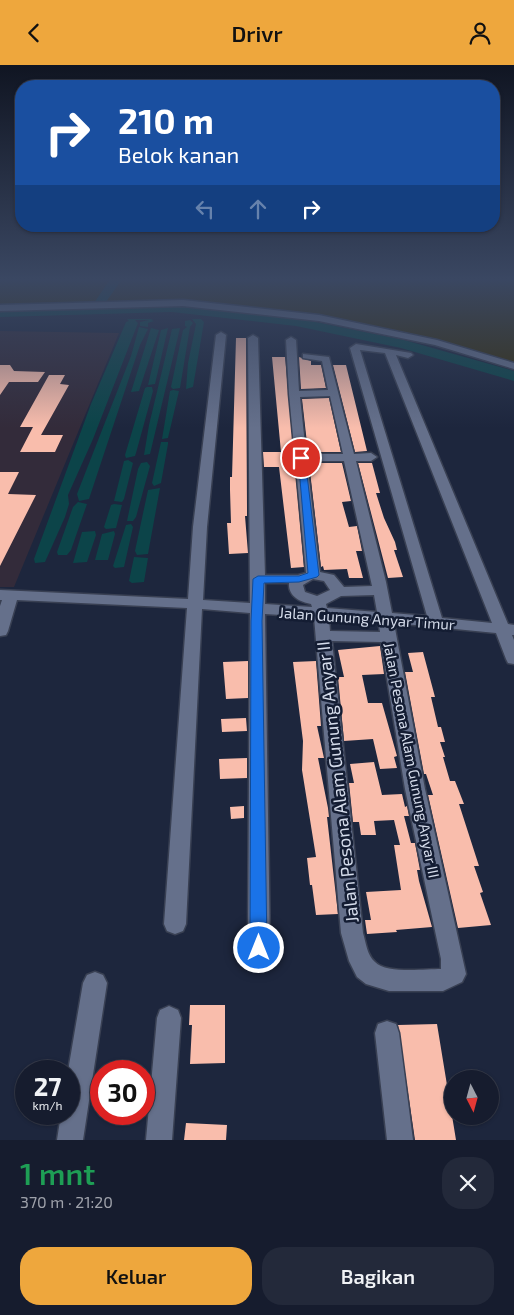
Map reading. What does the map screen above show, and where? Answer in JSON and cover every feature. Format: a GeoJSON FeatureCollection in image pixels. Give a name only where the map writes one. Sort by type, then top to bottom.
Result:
{"type":"FeatureCollection","features":[{"type":"Feature","properties":{"kind":"street"},"geometry":{"type":"LineString","coordinates":[[367,328],[437,343],[514,366]]}},
{"type":"Feature","properties":{"kind":"street"},"geometry":{"type":"LineString","coordinates":[[174,924],[194,605],[206,464],[221,335]]}},
{"type":"Feature","properties":{"kind":"street"},"geometry":{"type":"LineString","coordinates":[[253,338],[258,579],[259,948]]}},
{"type":"Feature","properties":{"kind":"street"},"geometry":{"type":"LineString","coordinates":[[291,340],[301,458],[306,577]]}},
{"type":"Feature","properties":{"kind":"street"},"geometry":{"type":"LineString","coordinates":[[408,355],[360,346],[355,348],[436,622]]}},
{"type":"Feature","properties":{"kind":"street"},"geometry":{"type":"LineString","coordinates":[[389,351],[508,629],[514,659]]}},
{"type":"Feature","properties":{"kind":"street","name":"Jalan Pesona Alam Gunung Anyar III"},"geometry":{"type":"LineString","coordinates":[[306,356],[326,359],[350,457],[380,590],[415,789],[454,974],[443,980],[389,980],[374,975],[364,969],[357,955],[352,933]]}},
{"type":"Feature","properties":{"kind":"street"},"geometry":{"type":"LineString","coordinates":[[294,393],[333,393]]}},
{"type":"Feature","properties":{"kind":"street"},"geometry":{"type":"LineString","coordinates":[[301,458],[371,457]]}},
{"type":"Feature","properties":{"kind":"street"},"geometry":{"type":"LineString","coordinates":[[258,579],[322,576],[335,583],[337,592]]}},
{"type":"Feature","properties":{"kind":"street"},"geometry":{"type":"LineString","coordinates":[[306,577],[295,583],[296,593],[319,607],[337,592],[380,590]]}},
{"type":"Feature","properties":{"kind":"street"},"geometry":{"type":"LineString","coordinates":[[0,631],[6,595]]}},
{"type":"Feature","properties":{"kind":"street","name":"Jalan Gunung Anyar Timur"},"geometry":{"type":"LineString","coordinates":[[6,595],[257,609],[319,607],[385,617],[508,629]]}},
{"type":"Feature","properties":{"kind":"street","name":"Jalan Pesona Alam Gunung Anyar II"},"geometry":{"type":"LineString","coordinates":[[319,607],[352,933]]}},
{"type":"Feature","properties":{"kind":"street"},"geometry":{"type":"LineString","coordinates":[[323,636],[389,637]]}},
{"type":"Feature","properties":{"kind":"street"},"geometry":{"type":"LineString","coordinates":[[70,1140],[94,983]]}},
{"type":"Feature","properties":{"kind":"street"},"geometry":{"type":"LineString","coordinates":[[159,1140],[169,1018]]}},
{"type":"Feature","properties":{"kind":"street"},"geometry":{"type":"LineString","coordinates":[[387,1033],[400,1140]]}},
{"type":"Feature","properties":{"kind":"shaded area"},"geometry":{"type":"Polygon","coordinates":[[[123,328],[136,328],[93,439],[68,495],[69,504],[65,517],[45,562],[35,563],[34,559],[91,404],[123,328]]]}},
{"type":"Feature","properties":{"kind":"shaded area"},"geometry":{"type":"Polygon","coordinates":[[[139,328],[148,329],[140,345],[89,499],[79,501],[77,494],[131,356],[139,328]]]}},
{"type":"Feature","properties":{"kind":"shaded area"},"geometry":{"type":"Polygon","coordinates":[[[151,328],[159,330],[139,391],[131,392],[151,328]]]}},
{"type":"Feature","properties":{"kind":"shaded area"},"geometry":{"type":"Polygon","coordinates":[[[168,328],[155,384],[148,385],[161,330],[168,328]]]}},
{"type":"Feature","properties":{"kind":"shaded area"},"geometry":{"type":"Polygon","coordinates":[[[180,328],[150,454],[144,455],[149,425],[172,329],[180,328]]]}},
{"type":"Feature","properties":{"kind":"shaded area"},"geometry":{"type":"Polygon","coordinates":[[[190,328],[180,388],[173,389],[171,387],[183,330],[190,328]]]}},
{"type":"Feature","properties":{"kind":"shaded area"},"geometry":{"type":"Polygon","coordinates":[[[195,328],[203,328],[193,387],[186,389],[188,363],[195,328]]]}},
{"type":"Feature","properties":{"kind":"shaded area"},"geometry":{"type":"Polygon","coordinates":[[[0,331],[119,333],[14,587],[0,587],[0,331]]]}},
{"type":"Feature","properties":{"kind":"shaded area"},"geometry":{"type":"Polygon","coordinates":[[[152,387],[153,391],[136,453],[135,456],[126,458],[125,455],[145,388],[152,387]]]}},
{"type":"Feature","properties":{"kind":"shaded area"},"geometry":{"type":"Polygon","coordinates":[[[170,391],[179,391],[168,438],[162,439],[170,391]]]}},
{"type":"Feature","properties":{"kind":"shaded area"},"geometry":{"type":"Polygon","coordinates":[[[161,442],[168,442],[168,444],[161,483],[154,486],[152,483],[161,442]]]}},
{"type":"Feature","properties":{"kind":"shaded area"},"geometry":{"type":"Polygon","coordinates":[[[128,460],[133,463],[124,499],[122,502],[114,501],[124,461],[128,460]]]}},
{"type":"Feature","properties":{"kind":"shaded area"},"geometry":{"type":"Polygon","coordinates":[[[147,462],[150,466],[136,517],[133,521],[127,521],[138,469],[141,463],[147,462]]]}},
{"type":"Feature","properties":{"kind":"shaded area"},"geometry":{"type":"Polygon","coordinates":[[[160,488],[148,554],[137,555],[135,551],[148,490],[160,488]]]}},
{"type":"Feature","properties":{"kind":"shaded area"},"geometry":{"type":"Polygon","coordinates":[[[78,502],[87,504],[71,550],[67,555],[58,555],[57,552],[73,507],[78,502]]]}},
{"type":"Feature","properties":{"kind":"shaded area"},"geometry":{"type":"Polygon","coordinates":[[[111,505],[122,505],[116,528],[106,529],[104,527],[111,505]]]}},
{"type":"Feature","properties":{"kind":"shaded area"},"geometry":{"type":"Polygon","coordinates":[[[131,524],[133,527],[124,567],[115,568],[113,566],[126,525],[131,524]]]}},
{"type":"Feature","properties":{"kind":"shaded area"},"geometry":{"type":"Polygon","coordinates":[[[95,531],[96,535],[87,562],[73,563],[82,532],[95,531]]]}},
{"type":"Feature","properties":{"kind":"shaded area"},"geometry":{"type":"Polygon","coordinates":[[[114,531],[115,534],[108,560],[95,560],[102,534],[114,531]]]}},
{"type":"Feature","properties":{"kind":"shaded area"},"geometry":{"type":"Polygon","coordinates":[[[134,557],[148,558],[144,582],[132,583],[129,581],[134,557]]]}},
{"type":"Feature","properties":{"kind":"sand"},"geometry":{"type":"Polygon","coordinates":[[[367,328],[514,328],[514,366],[437,343],[367,328]]]}},
{"type":"Feature","properties":{"kind":"building"},"geometry":{"type":"Polygon","coordinates":[[[236,338],[246,338],[247,516],[245,516],[248,553],[229,554],[227,523],[231,523],[230,477],[232,477],[236,338]]]}},
{"type":"Feature","properties":{"kind":"building"},"geometry":{"type":"Polygon","coordinates":[[[272,357],[285,357],[304,567],[291,568],[279,467],[264,467],[263,452],[281,452],[272,357]]]}},
{"type":"Feature","properties":{"kind":"building"},"geometry":{"type":"Polygon","coordinates":[[[299,357],[311,361],[311,365],[321,365],[326,388],[301,389],[299,357]]]}},
{"type":"Feature","properties":{"kind":"building"},"geometry":{"type":"Polygon","coordinates":[[[0,365],[10,365],[14,371],[45,372],[38,382],[9,382],[0,395],[0,365]]]}},
{"type":"Feature","properties":{"kind":"building"},"geometry":{"type":"Polygon","coordinates":[[[333,365],[346,365],[367,451],[355,452],[333,365]]]}},
{"type":"Feature","properties":{"kind":"building"},"geometry":{"type":"Polygon","coordinates":[[[49,375],[65,375],[60,384],[69,385],[41,435],[63,435],[55,452],[20,452],[33,427],[20,427],[49,375]]]}},
{"type":"Feature","properties":{"kind":"building"},"geometry":{"type":"Polygon","coordinates":[[[329,398],[341,452],[308,452],[302,399],[329,398]]]}},
{"type":"Feature","properties":{"kind":"building"},"geometry":{"type":"Polygon","coordinates":[[[309,463],[342,463],[351,501],[342,502],[349,527],[357,526],[362,551],[356,551],[363,578],[349,578],[347,569],[324,570],[323,566],[321,567],[309,463]]]}},
{"type":"Feature","properties":{"kind":"building"},"geometry":{"type":"Polygon","coordinates":[[[358,463],[372,463],[380,493],[376,493],[384,518],[395,542],[397,550],[394,550],[403,577],[388,578],[358,463]]]}},
{"type":"Feature","properties":{"kind":"building"},"geometry":{"type":"Polygon","coordinates":[[[0,472],[19,472],[8,494],[36,495],[0,566],[0,472]]]}},
{"type":"Feature","properties":{"kind":"building"},"geometry":{"type":"Polygon","coordinates":[[[380,646],[384,674],[362,675],[368,703],[382,703],[397,756],[394,757],[397,768],[380,769],[373,739],[344,741],[338,677],[344,677],[338,650],[380,646]]]}},
{"type":"Feature","properties":{"kind":"building"},"geometry":{"type":"Polygon","coordinates":[[[423,652],[435,697],[431,697],[438,727],[441,727],[445,742],[440,742],[445,757],[443,757],[450,781],[455,781],[464,804],[459,804],[479,866],[474,866],[483,892],[480,893],[491,925],[458,928],[428,795],[433,795],[426,774],[424,774],[405,672],[413,672],[408,653],[423,652]]]}},
{"type":"Feature","properties":{"kind":"building"},"geometry":{"type":"Polygon","coordinates":[[[248,661],[248,698],[226,699],[223,662],[248,661]]]}},
{"type":"Feature","properties":{"kind":"building"},"geometry":{"type":"Polygon","coordinates":[[[316,661],[321,726],[317,726],[324,758],[318,758],[328,808],[329,817],[327,817],[338,914],[316,915],[307,858],[316,857],[302,770],[303,741],[293,662],[316,661]]]}},
{"type":"Feature","properties":{"kind":"building"},"geometry":{"type":"Polygon","coordinates":[[[246,718],[247,731],[222,732],[221,719],[246,718]]]}},
{"type":"Feature","properties":{"kind":"building"},"geometry":{"type":"Polygon","coordinates":[[[247,758],[247,778],[220,779],[219,759],[247,758]]]}},
{"type":"Feature","properties":{"kind":"building"},"geometry":{"type":"Polygon","coordinates":[[[374,762],[382,795],[402,794],[405,807],[407,806],[409,816],[404,816],[411,843],[415,843],[420,870],[417,870],[419,881],[432,927],[367,934],[365,920],[371,920],[366,892],[401,890],[394,845],[400,845],[394,820],[374,821],[376,835],[361,835],[359,822],[353,822],[349,783],[354,783],[350,764],[374,762]]]}},
{"type":"Feature","properties":{"kind":"building"},"geometry":{"type":"Polygon","coordinates":[[[244,806],[244,818],[231,819],[230,807],[244,806]]]}},
{"type":"Feature","properties":{"kind":"building"},"geometry":{"type":"Polygon","coordinates":[[[190,1005],[225,1005],[225,1063],[190,1064],[192,1025],[189,1025],[190,1005]]]}},
{"type":"Feature","properties":{"kind":"building"},"geometry":{"type":"Polygon","coordinates":[[[437,1024],[445,1070],[444,1125],[454,1125],[456,1140],[415,1140],[398,1025],[437,1024]]]}},
{"type":"Feature","properties":{"kind":"building"},"geometry":{"type":"Polygon","coordinates":[[[186,1123],[227,1125],[226,1140],[184,1140],[186,1123]]]}},
{"type":"Feature","properties":{"kind":"waterway"},"geometry":{"type":"LineString","coordinates":[[326,328],[404,344],[514,376]]}},
{"type":"Feature","properties":{"kind":"route"},"geometry":{"type":"LineString","coordinates":[[259,948],[258,579],[299,579],[314,575],[301,458]]}}]}
